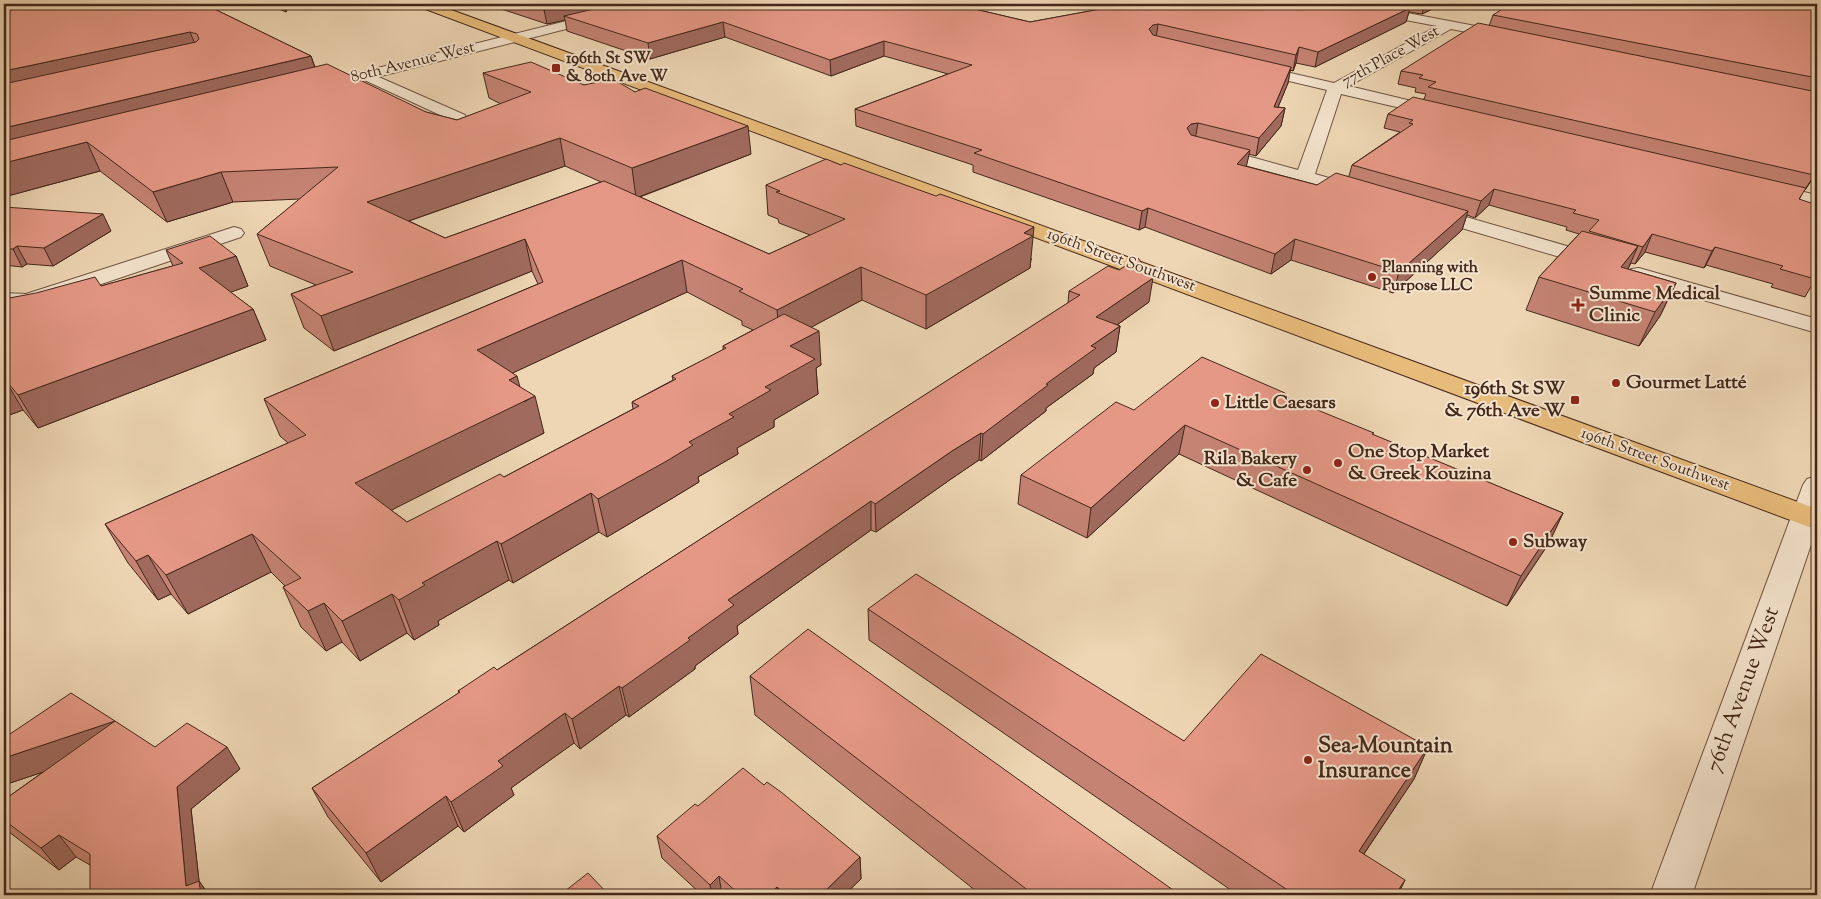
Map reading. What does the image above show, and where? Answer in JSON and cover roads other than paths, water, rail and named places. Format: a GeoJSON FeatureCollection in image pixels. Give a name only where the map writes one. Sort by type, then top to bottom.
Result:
{"type":"FeatureCollection","features":[{"type":"Feature","properties":{"kind":"main road","name":"196th Street Southwest"},"geometry":{"type":"LineString","coordinates":[[424,4],[1814,507]]}},
{"type":"Feature","properties":{"kind":"street","name":"80th Avenue West"},"geometry":{"type":"LineString","coordinates":[[298,92],[649,4]]}},
{"type":"Feature","properties":{"kind":"street"},"geometry":{"type":"LineString","coordinates":[[1342,4],[1518,38]]}},
{"type":"Feature","properties":{"kind":"street","name":"77th Place West"},"geometry":{"type":"LineString","coordinates":[[1305,176],[1335,88],[1449,25]]}},
{"type":"Feature","properties":{"kind":"street"},"geometry":{"type":"LineString","coordinates":[[1241,65],[1451,115]]}},
{"type":"Feature","properties":{"kind":"street"},"geometry":{"type":"LineString","coordinates":[[365,75],[459,118]]}},
{"type":"Feature","properties":{"kind":"street"},"geometry":{"type":"LineString","coordinates":[[1195,147],[1372,196]]}},
{"type":"Feature","properties":{"kind":"street"},"geometry":{"type":"LineString","coordinates":[[1750,185],[1817,201]]}},
{"type":"Feature","properties":{"kind":"street"},"geometry":{"type":"LineString","coordinates":[[1410,207],[1817,326]]}},
{"type":"Feature","properties":{"kind":"street"},"geometry":{"type":"LineString","coordinates":[[4,300],[28,301],[234,233]]}},
{"type":"Feature","properties":{"kind":"street","name":"76th Avenue West"},"geometry":{"type":"LineString","coordinates":[[1671,895],[1814,507]]}},
{"type":"Feature","properties":{"kind":"place","name":"196th St SW & 80th Ave W"},"geometry":{"type":"Point","coordinates":[556,68]}},
{"type":"Feature","properties":{"kind":"place","name":"Planning with Purpose LLC"},"geometry":{"type":"Point","coordinates":[1372,277]}},
{"type":"Feature","properties":{"kind":"place","name":"Summe Medical Clinic"},"geometry":{"type":"Point","coordinates":[1578,305]}},
{"type":"Feature","properties":{"kind":"place","name":"Gourmet Latté"},"geometry":{"type":"Point","coordinates":[1616,383]}},
{"type":"Feature","properties":{"kind":"place","name":"196th St SW & 76th Ave W"},"geometry":{"type":"Point","coordinates":[1575,400]}},
{"type":"Feature","properties":{"kind":"place","name":"Little Caesars"},"geometry":{"type":"Point","coordinates":[1215,403]}},
{"type":"Feature","properties":{"kind":"place","name":"One Stop Market & Greek Kouzina"},"geometry":{"type":"Point","coordinates":[1338,463]}},
{"type":"Feature","properties":{"kind":"place","name":"Rila Bakery & Cafe"},"geometry":{"type":"Point","coordinates":[1307,470]}},
{"type":"Feature","properties":{"kind":"place","name":"Subway"},"geometry":{"type":"Point","coordinates":[1513,542]}},
{"type":"Feature","properties":{"kind":"place","name":"Sea-Mountain Insurance"},"geometry":{"type":"Point","coordinates":[1308,760]}}]}
